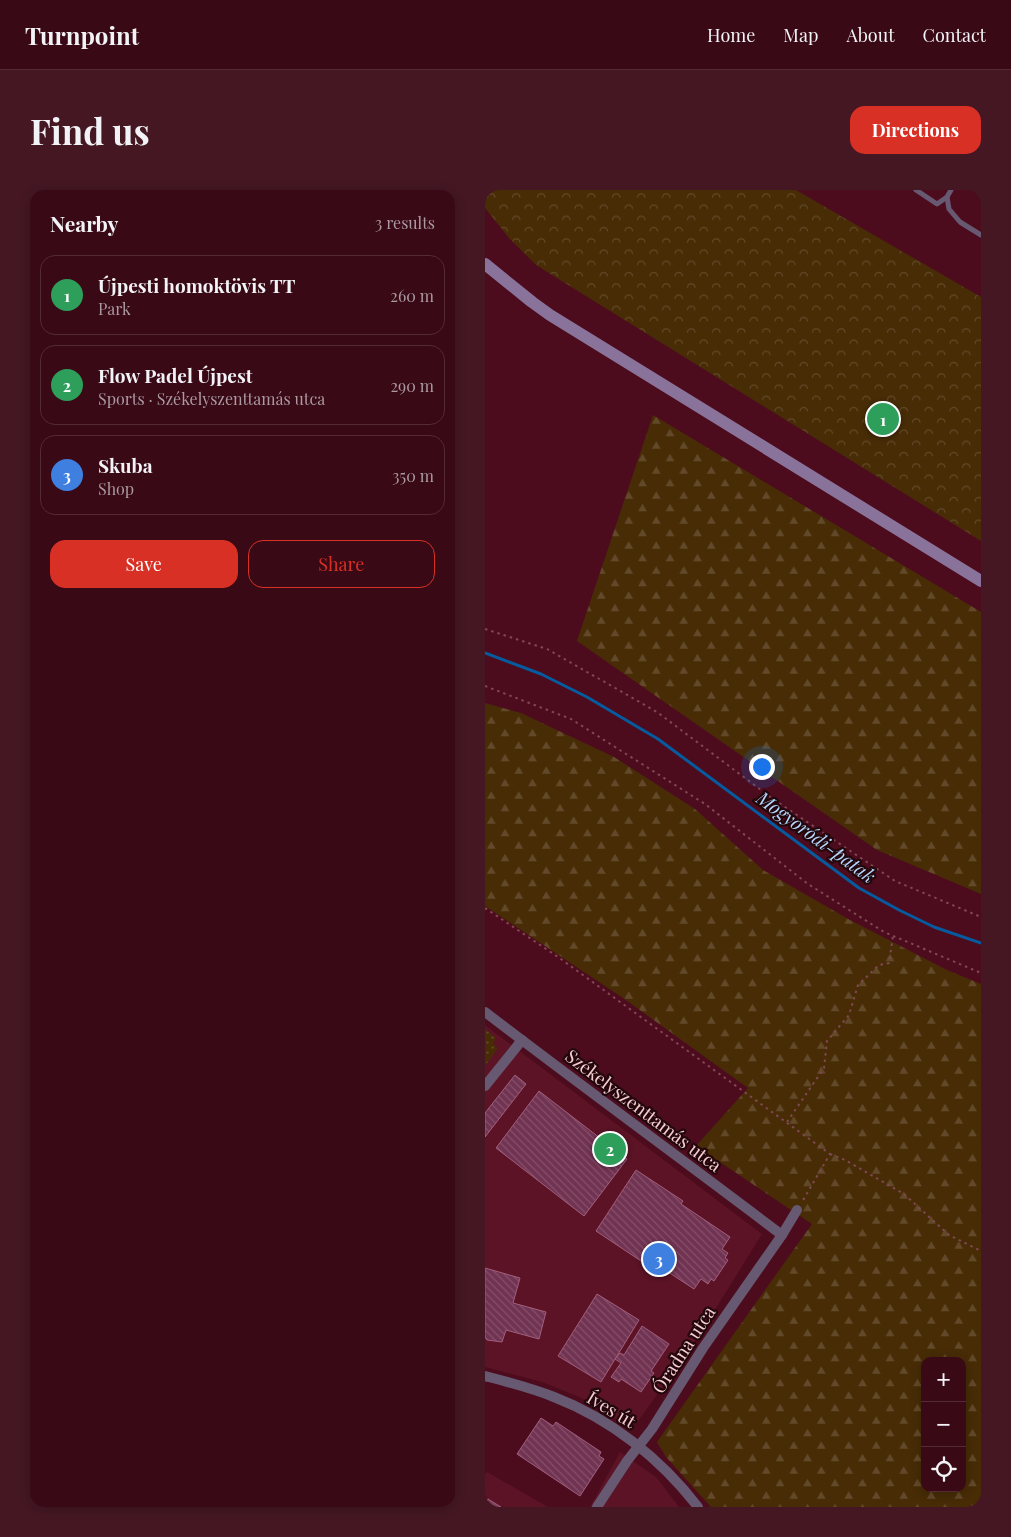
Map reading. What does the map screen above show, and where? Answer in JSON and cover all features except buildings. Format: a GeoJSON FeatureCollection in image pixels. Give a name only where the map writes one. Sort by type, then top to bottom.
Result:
{"type":"FeatureCollection","features":[{"type":"Feature","properties":{"kind":"main road"},"geometry":{"type":"LineString","coordinates":[[488,268],[551,315],[981,581]]}},
{"type":"Feature","properties":{"kind":"street","name":"Székelyszenttamás utca"},"geometry":{"type":"LineString","coordinates":[[485,1012],[569,1077],[782,1235]]}},
{"type":"Feature","properties":{"kind":"street"},"geometry":{"type":"LineString","coordinates":[[485,1086],[522,1040]]}},
{"type":"Feature","properties":{"kind":"street","name":"Óradna utca"},"geometry":{"type":"LineString","coordinates":[[597,1507],[627,1461],[639,1447],[703,1348],[782,1235],[797,1210]]}},
{"type":"Feature","properties":{"kind":"street","name":"Íves út"},"geometry":{"type":"LineString","coordinates":[[485,1376],[555,1397],[585,1411],[619,1431],[671,1476],[697,1507]]}},
{"type":"Feature","properties":{"kind":"lane"},"geometry":{"type":"LineString","coordinates":[[916,190],[937,204],[947,197],[951,190]]}},
{"type":"Feature","properties":{"kind":"lane"},"geometry":{"type":"LineString","coordinates":[[947,197],[949,209],[960,222],[980,233]]}},
{"type":"Feature","properties":{"kind":"path"},"geometry":{"type":"LineString","coordinates":[[485,629],[547,649],[657,712],[773,799],[895,881],[981,917]]}},
{"type":"Feature","properties":{"kind":"path"},"geometry":{"type":"LineString","coordinates":[[485,686],[571,719],[705,804],[808,884],[884,932],[981,973]]}},
{"type":"Feature","properties":{"kind":"path"},"geometry":{"type":"LineString","coordinates":[[485,908],[558,957],[830,1154],[845,1160],[904,1194],[949,1235],[981,1251]]}},
{"type":"Feature","properties":{"kind":"path"},"geometry":{"type":"LineString","coordinates":[[787,1123],[824,1068],[827,1041],[849,1015],[858,985],[879,965],[889,964],[893,936]]}},
{"type":"Feature","properties":{"kind":"path"},"geometry":{"type":"LineString","coordinates":[[797,1210],[830,1154]]}},
{"type":"Feature","properties":{"kind":"shaded area"},"geometry":{"type":"Polygon","coordinates":[[[485,1025],[762,1234],[700,1334],[639,1420],[628,1426],[579,1397],[542,1382],[485,1367],[485,1025]]]}},
{"type":"Feature","properties":{"kind":"shaded area"},"geometry":{"type":"Polygon","coordinates":[[[620,1452],[656,1477],[679,1507],[590,1507],[620,1452]]]}},
{"type":"Feature","properties":{"kind":"shaded area"},"geometry":{"type":"Polygon","coordinates":[[[487,1472],[548,1507],[485,1507],[485,1474],[487,1472]]]}},
{"type":"Feature","properties":{"kind":"green space"},"geometry":{"type":"Polygon","coordinates":[[[485,190],[796,190],[981,297],[981,541],[536,265],[509,238],[485,208],[485,190]]]}},
{"type":"Feature","properties":{"kind":"green space"},"geometry":{"type":"Polygon","coordinates":[[[653,415],[981,612],[981,894],[877,850],[577,641],[653,415]]]}},
{"type":"Feature","properties":{"kind":"green space"},"geometry":{"type":"Polygon","coordinates":[[[485,703],[521,713],[614,757],[695,809],[763,870],[850,920],[947,970],[981,984],[981,1507],[711,1507],[666,1457],[657,1442],[812,1224],[696,1146],[748,1088],[623,998],[485,906],[485,703]]]}},
{"type":"Feature","properties":{"kind":"green space"},"geometry":{"type":"Polygon","coordinates":[[[485,1029],[496,1038],[493,1044],[498,1048],[485,1066],[485,1029]]]}},
{"type":"Feature","properties":{"kind":"waterway","name":"Mogyoródi-patak"},"geometry":{"type":"LineString","coordinates":[[485,653],[541,674],[587,697],[658,739],[859,888],[934,927],[981,943]]}},
{"type":"Feature","properties":{"kind":"place","name":"Újpesti homoktövis TT"},"geometry":{"type":"Point","coordinates":[883,419]}},
{"type":"Feature","properties":{"kind":"place","name":"Flow Padel Újpest"},"geometry":{"type":"Point","coordinates":[610,1149]}},
{"type":"Feature","properties":{"kind":"place","name":"Skuba"},"geometry":{"type":"Point","coordinates":[659,1259]}}]}
